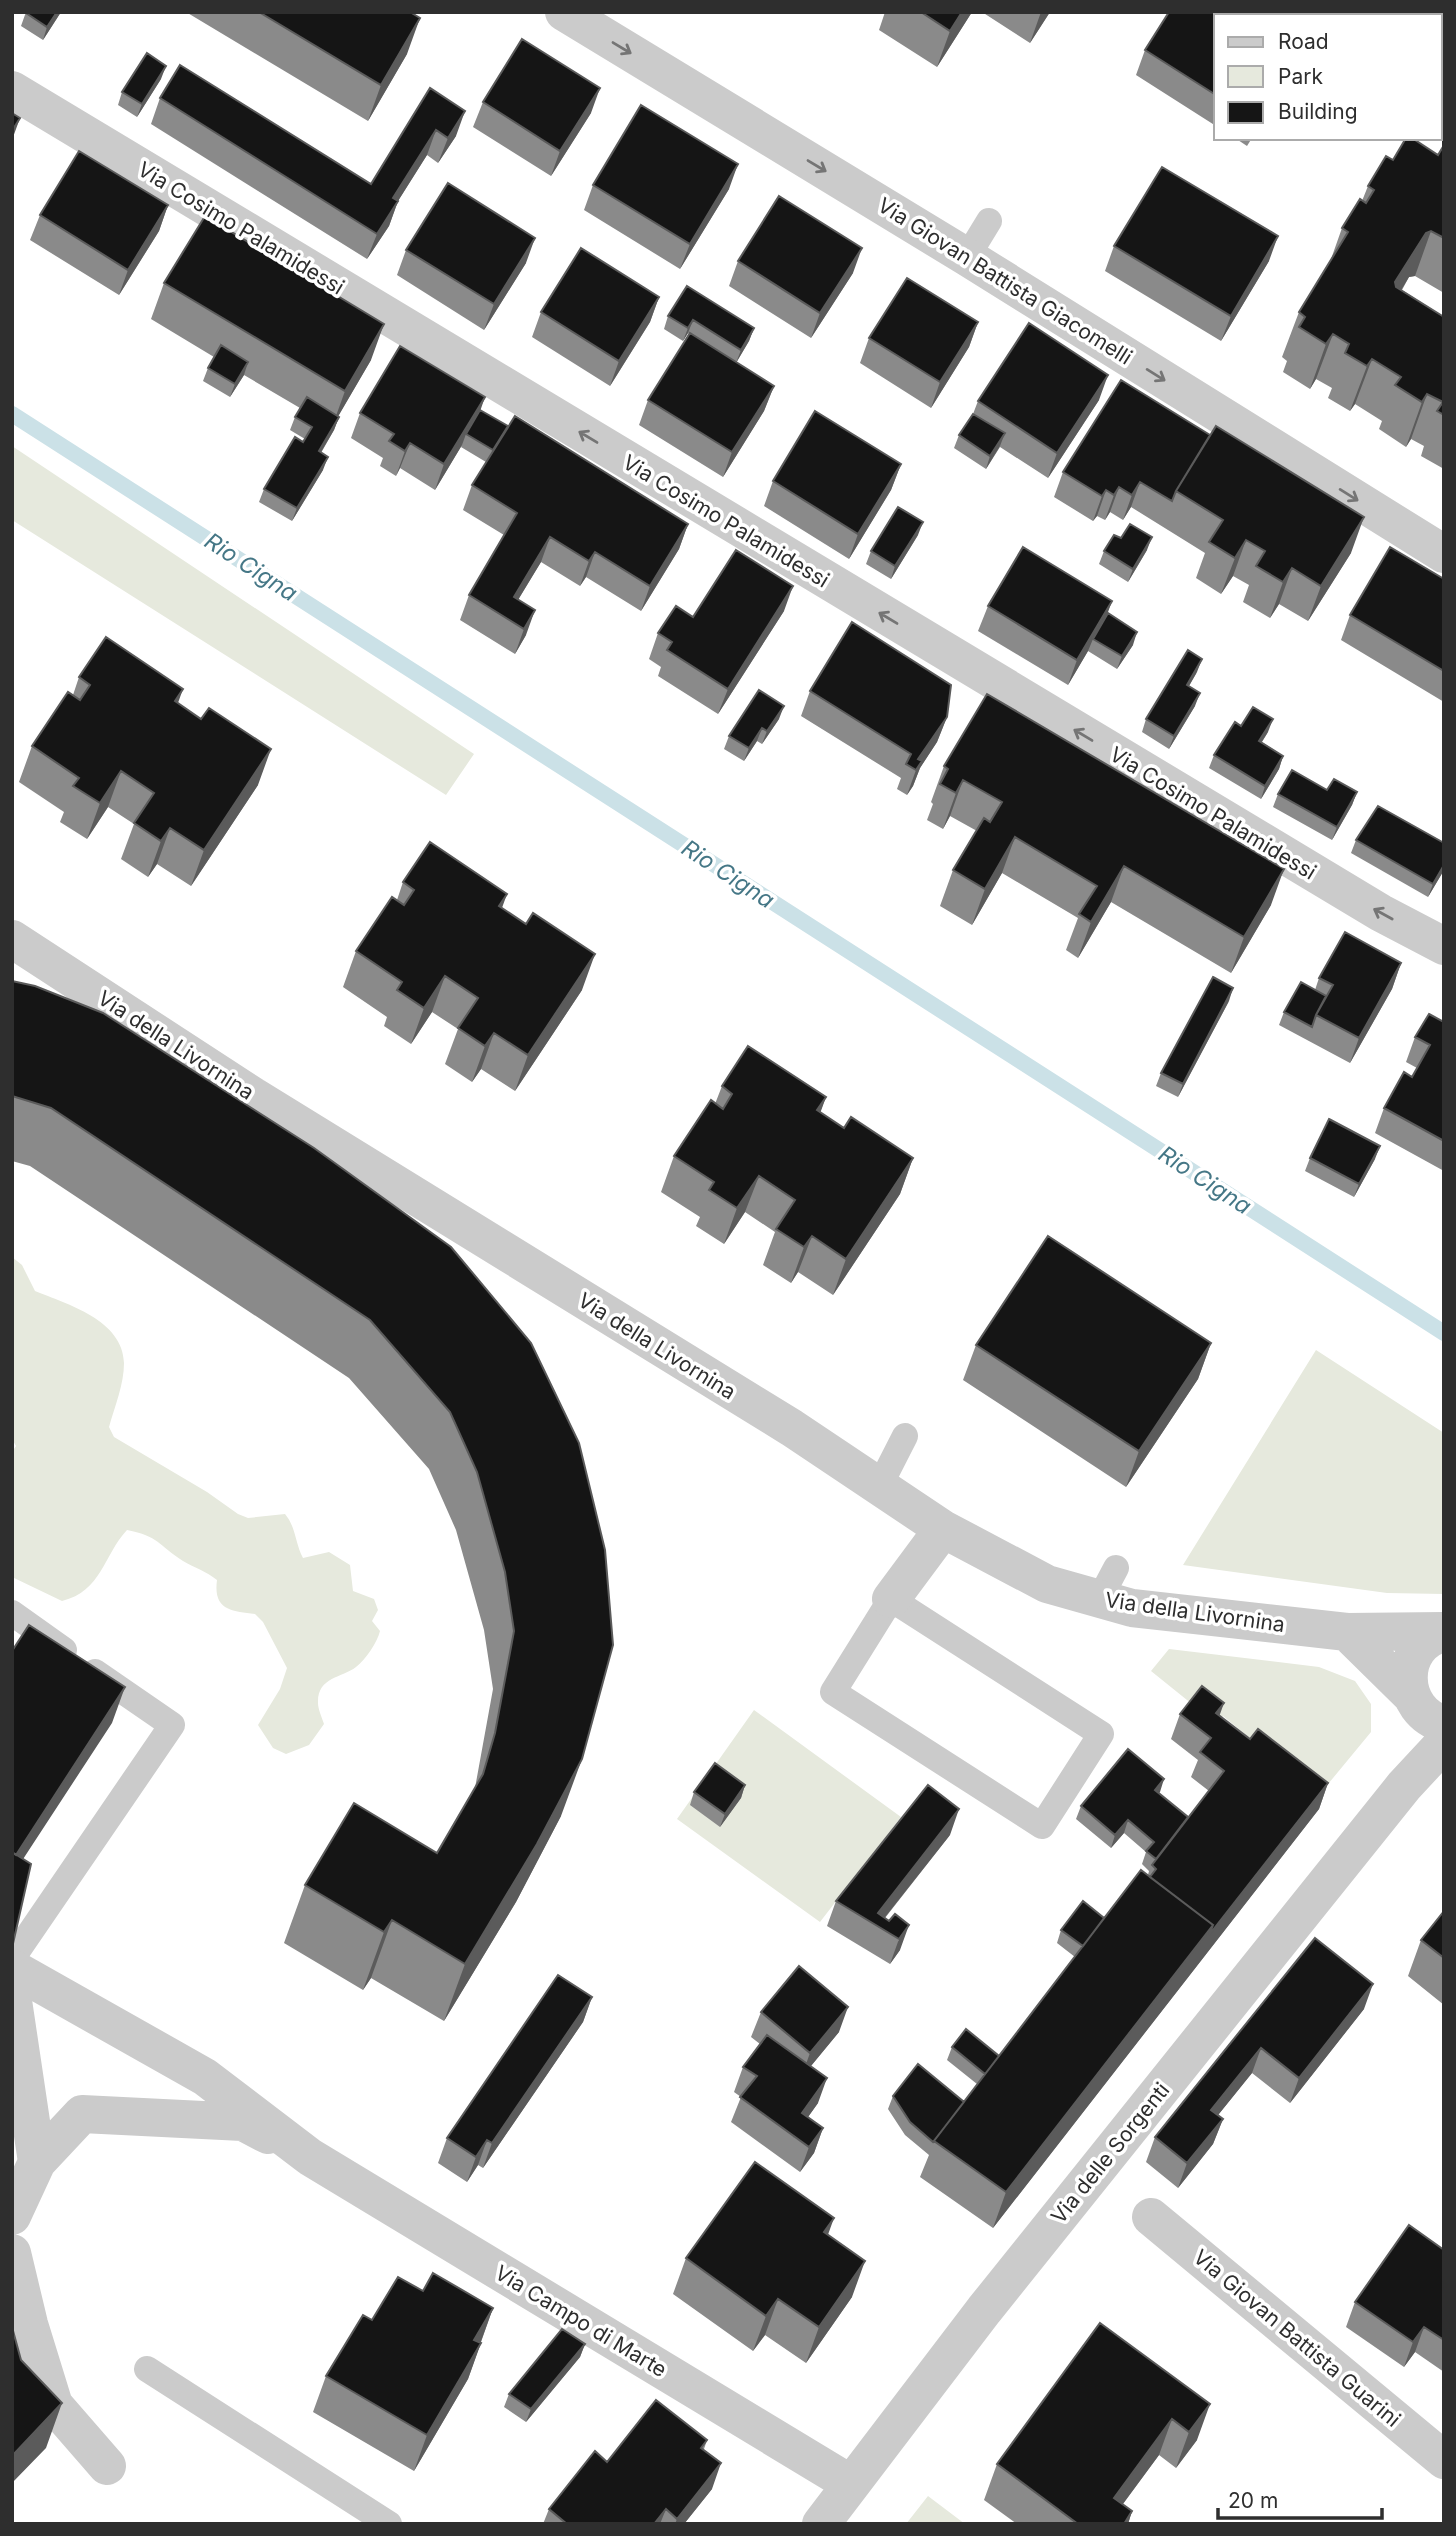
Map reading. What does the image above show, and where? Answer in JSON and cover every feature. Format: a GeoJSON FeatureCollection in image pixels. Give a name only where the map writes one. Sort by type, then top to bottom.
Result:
{"type":"FeatureCollection","features":[{"type":"Feature","properties":{"kind":"street","name":"Via Giovan Battista Giacomelli"},"geometry":{"type":"LineString","coordinates":[[564,12],[967,257],[1444,554]]}},
{"type":"Feature","properties":{"kind":"street","name":"Via Cosimo Palamidessi"},"geometry":{"type":"LineString","coordinates":[[12,90],[1357,899],[1444,946]]}},
{"type":"Feature","properties":{"kind":"street","name":"Via della Livornina"},"geometry":{"type":"LineString","coordinates":[[12,939],[253,1096],[792,1428],[943,1529],[1047,1584],[1107,1584],[1132,1608],[1347,1632],[1444,1632]]}},
{"type":"Feature","properties":{"kind":"street"},"geometry":{"type":"LineString","coordinates":[[891,1599],[943,1529]]}},
{"type":"Feature","properties":{"kind":"street"},"geometry":{"type":"LineString","coordinates":[[1347,1632],[1424,1709]]}},
{"type":"Feature","properties":{"kind":"street","name":"Via delle Sorgenti"},"geometry":{"type":"LineString","coordinates":[[1404,1786],[1424,1709],[1408,1679],[1410,1664],[1427,1640],[1444,1632]]}},
{"type":"Feature","properties":{"kind":"street","name":"Via delle Sorgenti"},"geometry":{"type":"LineString","coordinates":[[821,2524],[984,2310],[1404,1786],[1444,1743]]}},
{"type":"Feature","properties":{"kind":"street","name":"Via Campo di Marte"},"geometry":{"type":"LineString","coordinates":[[12,1968],[205,2077],[310,2157]]}},
{"type":"Feature","properties":{"kind":"street"},"geometry":{"type":"LineString","coordinates":[[12,1994],[37,2162]]}},
{"type":"Feature","properties":{"kind":"street","name":"Via Campo di Marte"},"geometry":{"type":"LineString","coordinates":[[12,2217],[37,2162],[82,2115],[243,2122],[310,2157],[852,2484]]}},
{"type":"Feature","properties":{"kind":"street","name":"Via Giovan Battista Guarini"},"geometry":{"type":"LineString","coordinates":[[1151,2217],[1444,2460]]}},
{"type":"Feature","properties":{"kind":"street"},"geometry":{"type":"LineString","coordinates":[[12,2253],[29,2324],[54,2405],[107,2466]]}},
{"type":"Feature","properties":{"kind":"lane"},"geometry":{"type":"LineString","coordinates":[[967,257],[989,221]]}},
{"type":"Feature","properties":{"kind":"lane"},"geometry":{"type":"LineString","coordinates":[[879,1488],[905,1436]]}},
{"type":"Feature","properties":{"kind":"lane"},"geometry":{"type":"LineString","coordinates":[[891,1599],[1101,1734],[1042,1826],[832,1692],[891,1599]]}},
{"type":"Feature","properties":{"kind":"lane"},"geometry":{"type":"LineString","coordinates":[[12,1614],[172,1725],[12,1959]]}},
{"type":"Feature","properties":{"kind":"lane"},"geometry":{"type":"LineString","coordinates":[[147,2369],[389,2524]]}},
{"type":"Feature","properties":{"kind":"green space"},"geometry":{"type":"Polygon","coordinates":[[[12,446],[474,754],[446,795],[12,520],[12,446]]]}},
{"type":"Feature","properties":{"kind":"green space"},"geometry":{"type":"Polygon","coordinates":[[[12,1257],[22,1265],[35,1291],[77,1308],[104,1325],[114,1335],[121,1348],[124,1371],[109,1427],[114,1437],[207,1492],[238,1514],[248,1518],[285,1514],[303,1558],[329,1552],[350,1565],[353,1591],[374,1599],[378,1610],[372,1621],[380,1631],[376,1641],[356,1667],[331,1679],[322,1688],[318,1703],[324,1724],[309,1745],[286,1754],[273,1748],[258,1725],[280,1689],[287,1668],[263,1622],[255,1614],[226,1607],[218,1598],[217,1580],[183,1561],[152,1538],[127,1530],[94,1581],[75,1596],[62,1601],[12,1577],[12,1452],[16,1446],[12,1439],[12,1257]]]}},
{"type":"Feature","properties":{"kind":"green space"},"geometry":{"type":"Polygon","coordinates":[[[1316,1350],[1444,1433],[1444,1594],[1387,1593],[1183,1565],[1316,1350]]]}},
{"type":"Feature","properties":{"kind":"green space"},"geometry":{"type":"Polygon","coordinates":[[[1169,1649],[1319,1667],[1355,1681],[1371,1704],[1371,1732],[1319,1795],[1223,1716],[1218,1725],[1151,1671],[1169,1649]]]}},
{"type":"Feature","properties":{"kind":"green space"},"geometry":{"type":"Polygon","coordinates":[[[754,1710],[901,1817],[820,1922],[677,1819],[754,1710]]]}},
{"type":"Feature","properties":{"kind":"green space"},"geometry":{"type":"Polygon","coordinates":[[[928,2496],[965,2524],[906,2524],[928,2496]]]}},
{"type":"Feature","properties":{"kind":"building"},"geometry":{"type":"Polygon","coordinates":[[[26,12],[57,12],[47,27],[26,12]]]}},
{"type":"Feature","properties":{"kind":"building"},"geometry":{"type":"Polygon","coordinates":[[[259,12],[410,12],[420,18],[381,85],[259,12]]]}},
{"type":"Feature","properties":{"kind":"building"},"geometry":{"type":"Polygon","coordinates":[[[921,12],[962,12],[950,31],[921,12]]]}},
{"type":"Feature","properties":{"kind":"building"},"geometry":{"type":"Polygon","coordinates":[[[1169,12],[1263,14],[1214,14],[1214,94],[1145,50],[1169,12]]]}},
{"type":"Feature","properties":{"kind":"building"},"geometry":{"type":"Polygon","coordinates":[[[522,39],[600,88],[560,151],[483,102],[522,39]]]}},
{"type":"Feature","properties":{"kind":"building"},"geometry":{"type":"Polygon","coordinates":[[[147,53],[166,66],[142,104],[122,92],[147,53]]]}},
{"type":"Feature","properties":{"kind":"building"},"geometry":{"type":"Polygon","coordinates":[[[180,65],[371,184],[430,88],[465,111],[448,138],[436,130],[393,198],[398,201],[377,234],[160,98],[180,65]]]}},
{"type":"Feature","properties":{"kind":"building"},"geometry":{"type":"Polygon","coordinates":[[[641,105],[738,164],[690,244],[593,185],[641,105]]]}},
{"type":"Feature","properties":{"kind":"building"},"geometry":{"type":"Polygon","coordinates":[[[12,113],[20,118],[12,131],[12,113]]]}},
{"type":"Feature","properties":{"kind":"building"},"geometry":{"type":"Polygon","coordinates":[[[1405,140],[1415,140],[1438,155],[1444,145],[1444,238],[1431,231],[1426,233],[1395,282],[1396,287],[1444,317],[1444,415],[1437,411],[1443,402],[1427,394],[1422,402],[1395,385],[1401,377],[1372,359],[1367,366],[1345,353],[1349,344],[1333,334],[1326,344],[1299,327],[1305,317],[1299,312],[1348,232],[1342,228],[1360,199],[1366,203],[1374,190],[1368,186],[1386,156],[1393,160],[1405,140]]]}},
{"type":"Feature","properties":{"kind":"building"},"geometry":{"type":"Polygon","coordinates":[[[79,151],[168,205],[128,270],[40,215],[79,151]]]}},
{"type":"Feature","properties":{"kind":"building"},"geometry":{"type":"Polygon","coordinates":[[[1162,167],[1278,236],[1231,316],[1114,246],[1162,167]]]}},
{"type":"Feature","properties":{"kind":"building"},"geometry":{"type":"Polygon","coordinates":[[[448,183],[535,238],[494,304],[406,250],[448,183]]]}},
{"type":"Feature","properties":{"kind":"building"},"geometry":{"type":"Polygon","coordinates":[[[779,196],[862,248],[820,313],[738,261],[779,196]]]}},
{"type":"Feature","properties":{"kind":"building"},"geometry":{"type":"Polygon","coordinates":[[[205,216],[384,324],[345,391],[164,283],[205,216]]]}},
{"type":"Feature","properties":{"kind":"building"},"geometry":{"type":"Polygon","coordinates":[[[581,248],[659,297],[619,361],[541,312],[581,248]]]}},
{"type":"Feature","properties":{"kind":"building"},"geometry":{"type":"Polygon","coordinates":[[[907,278],[978,322],[940,382],[869,338],[907,278]]]}},
{"type":"Feature","properties":{"kind":"building"},"geometry":{"type":"Polygon","coordinates":[[[687,286],[754,328],[741,350],[693,320],[688,328],[668,316],[687,286]]]}},
{"type":"Feature","properties":{"kind":"building"},"geometry":{"type":"Polygon","coordinates":[[[1029,323],[1108,375],[1057,453],[978,401],[1029,323]]]}},
{"type":"Feature","properties":{"kind":"building"},"geometry":{"type":"Polygon","coordinates":[[[690,333],[774,386],[732,452],[648,400],[690,333]]]}},
{"type":"Feature","properties":{"kind":"building"},"geometry":{"type":"Polygon","coordinates":[[[221,345],[248,362],[235,384],[208,368],[221,345]]]}},
{"type":"Feature","properties":{"kind":"building"},"geometry":{"type":"Polygon","coordinates":[[[400,346],[485,397],[444,464],[410,443],[405,451],[389,441],[394,434],[360,413],[400,346]]]}},
{"type":"Feature","properties":{"kind":"building"},"geometry":{"type":"Polygon","coordinates":[[[1121,380],[1210,435],[1172,501],[1140,482],[1132,495],[1119,487],[1114,495],[1106,490],[1102,496],[1063,472],[1121,380]]]}},
{"type":"Feature","properties":{"kind":"building"},"geometry":{"type":"Polygon","coordinates":[[[307,397],[339,417],[319,451],[328,457],[297,508],[264,489],[295,437],[303,442],[312,427],[295,417],[307,397]]]}},
{"type":"Feature","properties":{"kind":"building"},"geometry":{"type":"Polygon","coordinates":[[[480,410],[508,426],[493,450],[466,434],[480,410]]]}},
{"type":"Feature","properties":{"kind":"building"},"geometry":{"type":"Polygon","coordinates":[[[815,411],[901,464],[858,534],[773,481],[815,411]]]}},
{"type":"Feature","properties":{"kind":"building"},"geometry":{"type":"Polygon","coordinates":[[[973,414],[1005,433],[990,456],[959,435],[973,414]]]}},
{"type":"Feature","properties":{"kind":"building"},"geometry":{"type":"Polygon","coordinates":[[[515,416],[688,524],[650,586],[595,552],[589,561],[550,537],[514,597],[535,610],[524,629],[469,595],[517,513],[472,485],[515,416]]]}},
{"type":"Feature","properties":{"kind":"building"},"geometry":{"type":"Polygon","coordinates":[[[1216,426],[1364,517],[1321,586],[1292,568],[1283,582],[1256,566],[1265,551],[1246,540],[1235,558],[1209,542],[1223,520],[1176,491],[1216,426]]]}},
{"type":"Feature","properties":{"kind":"building"},"geometry":{"type":"Polygon","coordinates":[[[898,507],[923,522],[895,566],[871,551],[898,507]]]}},
{"type":"Feature","properties":{"kind":"building"},"geometry":{"type":"Polygon","coordinates":[[[1130,524],[1152,537],[1133,569],[1104,551],[1114,535],[1121,538],[1130,524]]]}},
{"type":"Feature","properties":{"kind":"building"},"geometry":{"type":"Polygon","coordinates":[[[1023,547],[1112,601],[1077,660],[988,606],[1023,547]]]}},
{"type":"Feature","properties":{"kind":"building"},"geometry":{"type":"Polygon","coordinates":[[[1390,547],[1444,579],[1444,671],[1350,615],[1390,547]]]}},
{"type":"Feature","properties":{"kind":"building"},"geometry":{"type":"Polygon","coordinates":[[[736,550],[793,586],[728,689],[667,650],[672,642],[658,633],[676,606],[693,617],[736,550]]]}},
{"type":"Feature","properties":{"kind":"building"},"geometry":{"type":"Polygon","coordinates":[[[1108,613],[1137,632],[1122,656],[1093,639],[1108,613]]]}},
{"type":"Feature","properties":{"kind":"building"},"geometry":{"type":"Polygon","coordinates":[[[852,622],[951,685],[947,717],[918,759],[922,761],[916,770],[906,764],[911,754],[810,691],[852,622]]]}},
{"type":"Feature","properties":{"kind":"building"},"geometry":{"type":"Polygon","coordinates":[[[106,637],[183,689],[175,701],[201,719],[209,708],[271,749],[204,850],[170,828],[161,841],[134,823],[154,793],[121,771],[100,803],[73,786],[79,778],[32,746],[68,692],[80,700],[90,685],[79,677],[106,637]]]}},
{"type":"Feature","properties":{"kind":"building"},"geometry":{"type":"Polygon","coordinates":[[[1188,650],[1202,659],[1187,685],[1200,693],[1174,736],[1146,719],[1188,650]]]}},
{"type":"Feature","properties":{"kind":"building"},"geometry":{"type":"Polygon","coordinates":[[[759,690],[784,706],[767,731],[762,728],[749,748],[729,736],[759,690]]]}},
{"type":"Feature","properties":{"kind":"building"},"geometry":{"type":"Polygon","coordinates":[[[987,694],[1284,869],[1244,937],[1124,866],[1091,922],[1079,914],[1097,886],[1015,837],[985,889],[953,870],[984,818],[990,822],[1002,802],[963,780],[956,793],[940,784],[948,769],[944,766],[987,694]]]}},
{"type":"Feature","properties":{"kind":"building"},"geometry":{"type":"Polygon","coordinates":[[[1253,707],[1273,719],[1259,741],[1283,756],[1265,786],[1214,755],[1235,722],[1241,726],[1253,707]]]}},
{"type":"Feature","properties":{"kind":"building"},"geometry":{"type":"Polygon","coordinates":[[[1292,770],[1327,790],[1334,779],[1357,792],[1337,827],[1278,794],[1292,770]]]}},
{"type":"Feature","properties":{"kind":"building"},"geometry":{"type":"Polygon","coordinates":[[[1378,806],[1444,843],[1444,865],[1433,884],[1356,840],[1378,806]]]}},
{"type":"Feature","properties":{"kind":"building"},"geometry":{"type":"Polygon","coordinates":[[[430,842],[507,894],[499,906],[526,924],[533,913],[595,954],[528,1055],[494,1033],[485,1046],[458,1028],[478,998],[445,976],[424,1008],[397,990],[402,982],[356,951],[392,897],[404,905],[414,890],[403,882],[430,842]]]}},
{"type":"Feature","properties":{"kind":"building"},"geometry":{"type":"Polygon","coordinates":[[[1345,932],[1401,963],[1359,1038],[1316,1015],[1333,985],[1319,978],[1345,932]]]}},
{"type":"Feature","properties":{"kind":"building"},"geometry":{"type":"Polygon","coordinates":[[[1213,977],[1233,988],[1183,1084],[1161,1073],[1213,977]]]}},
{"type":"Feature","properties":{"kind":"building"},"geometry":{"type":"Polygon","coordinates":[[[12,981],[35,986],[103,1013],[314,1148],[451,1247],[531,1343],[579,1443],[605,1550],[613,1645],[582,1759],[537,1844],[465,1964],[392,1920],[384,1932],[305,1885],[354,1803],[437,1853],[483,1774],[495,1733],[514,1631],[505,1572],[477,1472],[450,1412],[370,1320],[51,1108],[12,1096],[12,981]]]}},
{"type":"Feature","properties":{"kind":"building"},"geometry":{"type":"Polygon","coordinates":[[[1301,982],[1326,996],[1312,1027],[1284,1012],[1301,982]]]}},
{"type":"Feature","properties":{"kind":"building"},"geometry":{"type":"Polygon","coordinates":[[[1429,1014],[1444,1022],[1444,1141],[1384,1108],[1404,1072],[1412,1077],[1430,1045],[1415,1037],[1429,1014]]]}},
{"type":"Feature","properties":{"kind":"building"},"geometry":{"type":"Polygon","coordinates":[[[748,1046],[826,1097],[817,1110],[844,1128],[851,1117],[913,1158],[846,1259],[812,1236],[804,1247],[776,1229],[795,1200],[759,1176],[737,1208],[709,1190],[714,1182],[674,1156],[711,1100],[723,1109],[732,1094],[722,1086],[748,1046]]]}},
{"type":"Feature","properties":{"kind":"building"},"geometry":{"type":"Polygon","coordinates":[[[1329,1119],[1380,1146],[1359,1184],[1310,1158],[1329,1119]]]}},
{"type":"Feature","properties":{"kind":"building"},"geometry":{"type":"Polygon","coordinates":[[[1048,1236],[1211,1343],[1139,1451],[976,1345],[1048,1236]]]}},
{"type":"Feature","properties":{"kind":"building"},"geometry":{"type":"Polygon","coordinates":[[[29,1625],[125,1687],[16,1855],[12,1852],[12,1651],[29,1625]]]}},
{"type":"Feature","properties":{"kind":"building"},"geometry":{"type":"Polygon","coordinates":[[[1202,1686],[1224,1703],[1216,1713],[1250,1739],[1258,1729],[1328,1783],[1209,1935],[1213,1925],[1150,1877],[1156,1869],[1152,1865],[1224,1771],[1200,1752],[1211,1738],[1180,1714],[1202,1686]]]}},
{"type":"Feature","properties":{"kind":"building"},"geometry":{"type":"Polygon","coordinates":[[[1128,1749],[1164,1779],[1155,1790],[1188,1817],[1156,1859],[1146,1851],[1154,1842],[1128,1820],[1115,1835],[1081,1806],[1128,1749]]]}},
{"type":"Feature","properties":{"kind":"building"},"geometry":{"type":"Polygon","coordinates":[[[715,1763],[745,1785],[725,1814],[694,1792],[715,1763]]]}},
{"type":"Feature","properties":{"kind":"building"},"geometry":{"type":"Polygon","coordinates":[[[928,1785],[959,1809],[878,1913],[889,1921],[895,1914],[909,1925],[899,1939],[836,1901],[928,1785]]]}},
{"type":"Feature","properties":{"kind":"building"},"geometry":{"type":"Polygon","coordinates":[[[12,1852],[31,1864],[12,1948],[12,1852]]]}},
{"type":"Feature","properties":{"kind":"building"},"geometry":{"type":"Polygon","coordinates":[[[1141,1870],[1213,1925],[1006,2192],[934,2141],[1141,1870]]]}},
{"type":"Feature","properties":{"kind":"building"},"geometry":{"type":"Polygon","coordinates":[[[1083,1901],[1104,1918],[1083,1946],[1061,1930],[1083,1901]]]}},
{"type":"Feature","properties":{"kind":"building"},"geometry":{"type":"Polygon","coordinates":[[[1444,1911],[1444,1958],[1421,1940],[1444,1911]]]}},
{"type":"Feature","properties":{"kind":"building"},"geometry":{"type":"Polygon","coordinates":[[[1315,1938],[1373,1984],[1299,2078],[1261,2048],[1211,2110],[1223,2119],[1187,2163],[1155,2137],[1315,1938]]]}},
{"type":"Feature","properties":{"kind":"building"},"geometry":{"type":"Polygon","coordinates":[[[799,1966],[848,2007],[810,2053],[761,2012],[799,1966]]]}},
{"type":"Feature","properties":{"kind":"building"},"geometry":{"type":"Polygon","coordinates":[[[558,1975],[592,1997],[492,2143],[487,2140],[476,2157],[447,2138],[558,1975]]]}},
{"type":"Feature","properties":{"kind":"building"},"geometry":{"type":"Polygon","coordinates":[[[966,2029],[999,2056],[985,2074],[952,2047],[966,2029]]]}},
{"type":"Feature","properties":{"kind":"building"},"geometry":{"type":"Polygon","coordinates":[[[767,2035],[827,2078],[802,2113],[823,2128],[809,2147],[740,2097],[757,2076],[743,2067],[767,2035]]]}},
{"type":"Feature","properties":{"kind":"building"},"geometry":{"type":"Polygon","coordinates":[[[918,2064],[964,2102],[933,2142],[910,2122],[893,2096],[918,2064]]]}},
{"type":"Feature","properties":{"kind":"building"},"geometry":{"type":"Polygon","coordinates":[[[755,2162],[834,2218],[824,2232],[865,2261],[819,2327],[778,2299],[766,2316],[686,2258],[755,2162]]]}},
{"type":"Feature","properties":{"kind":"building"},"geometry":{"type":"Polygon","coordinates":[[[1409,2225],[1444,2250],[1444,2340],[1424,2327],[1413,2342],[1355,2302],[1409,2225]]]}},
{"type":"Feature","properties":{"kind":"building"},"geometry":{"type":"Polygon","coordinates":[[[433,2273],[493,2308],[474,2340],[481,2343],[427,2435],[326,2376],[363,2315],[372,2320],[398,2277],[423,2291],[433,2273]]]}},
{"type":"Feature","properties":{"kind":"building"},"geometry":{"type":"Polygon","coordinates":[[[1100,2323],[1210,2404],[1189,2432],[1172,2419],[1114,2498],[1132,2511],[1124,2524],[1078,2524],[997,2464],[1100,2323]]]}},
{"type":"Feature","properties":{"kind":"building"},"geometry":{"type":"Polygon","coordinates":[[[12,2327],[21,2360],[62,2403],[12,2456],[12,2327]]]}},
{"type":"Feature","properties":{"kind":"building"},"geometry":{"type":"Polygon","coordinates":[[[562,2329],[585,2344],[531,2409],[509,2394],[562,2329]]]}},
{"type":"Feature","properties":{"kind":"building"},"geometry":{"type":"Polygon","coordinates":[[[656,2400],[707,2440],[701,2448],[721,2463],[677,2519],[666,2509],[654,2524],[567,2524],[549,2509],[595,2451],[607,2462],[656,2400]]]}},
{"type":"Feature","properties":{"kind":"waterway","name":"Rio Cigna"},"geometry":{"type":"LineString","coordinates":[[12,414],[1444,1333]]}}]}
